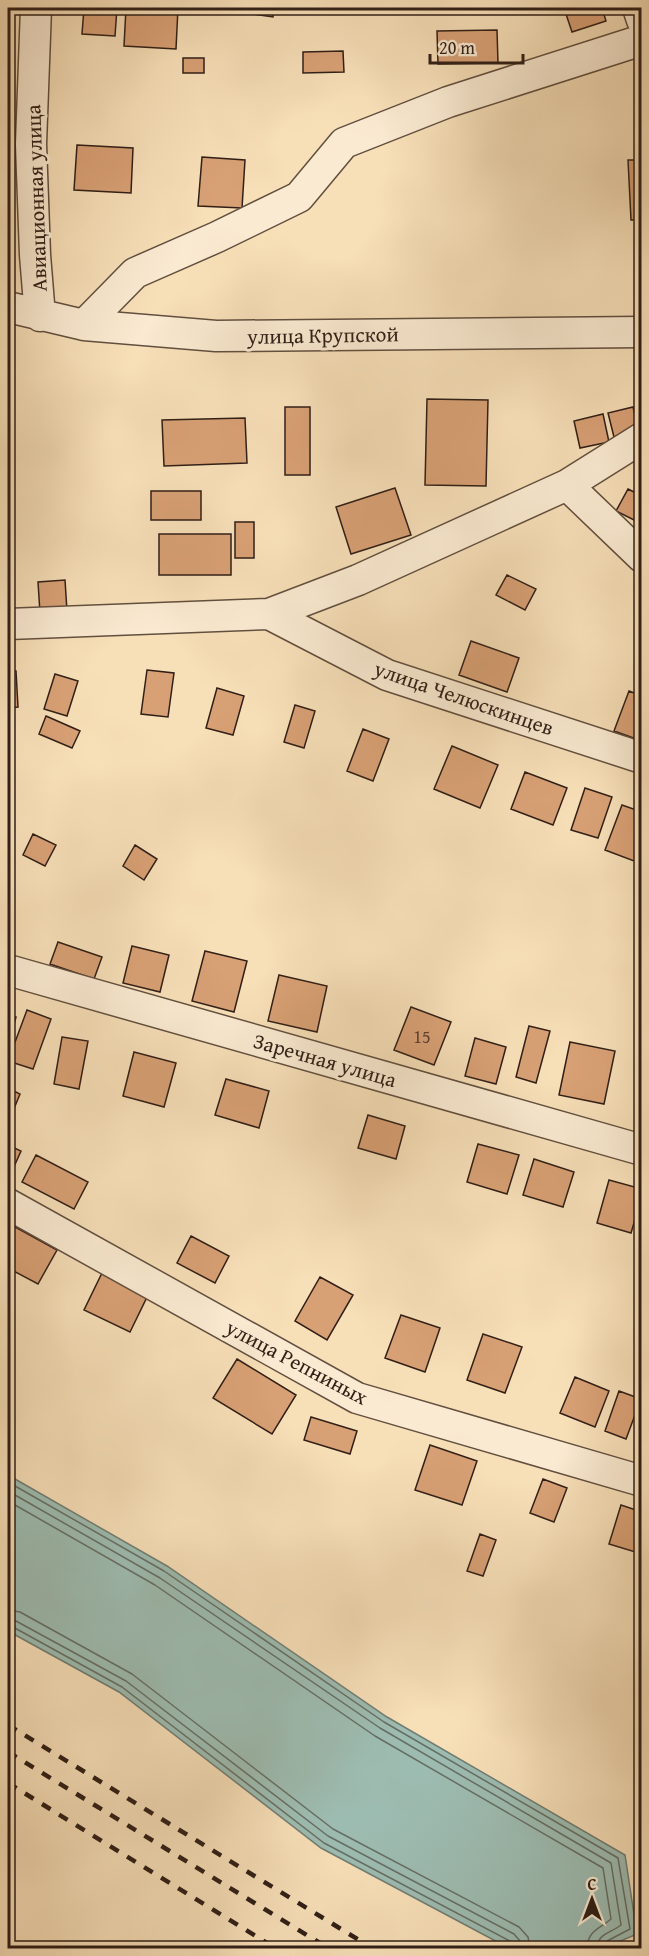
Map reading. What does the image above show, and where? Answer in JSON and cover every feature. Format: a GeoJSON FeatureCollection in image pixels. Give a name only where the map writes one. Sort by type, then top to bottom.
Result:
{"type":"FeatureCollection","features":[{"type":"Feature","properties":{"kind":"street","name":"Авиационная улица"},"geometry":{"type":"LineString","coordinates":[[36,8],[30,144],[40,316]]}},
{"type":"Feature","properties":{"kind":"street"},"geometry":{"type":"LineString","coordinates":[[638,8],[642,20]]}},
{"type":"Feature","properties":{"kind":"street"},"geometry":{"type":"LineString","coordinates":[[84,325],[135,273],[217,237],[299,197],[344,143],[448,102],[642,40]]}},
{"type":"Feature","properties":{"kind":"street","name":"улица Крупской"},"geometry":{"type":"LineString","coordinates":[[8,307],[84,325],[216,336],[642,332]]}},
{"type":"Feature","properties":{"kind":"street"},"geometry":{"type":"LineString","coordinates":[[269,614],[358,580],[567,485],[642,438]]}},
{"type":"Feature","properties":{"kind":"street"},"geometry":{"type":"LineString","coordinates":[[567,485],[642,557]]}},
{"type":"Feature","properties":{"kind":"street","name":"улица Челюскинцев"},"geometry":{"type":"LineString","coordinates":[[8,624],[269,614],[387,675],[642,758]]}},
{"type":"Feature","properties":{"kind":"street","name":"Заречная улица"},"geometry":{"type":"LineString","coordinates":[[8,970],[642,1150]]}},
{"type":"Feature","properties":{"kind":"street","name":"улица Репниных"},"geometry":{"type":"LineString","coordinates":[[8,1204],[357,1398],[642,1481]]}},
{"type":"Feature","properties":{"kind":"water"},"geometry":{"type":"Polygon","coordinates":[[[8,1475],[167,1566],[387,1717],[625,1855],[637,1934],[604,1948],[535,1948],[503,1945],[321,1848],[119,1692],[8,1631],[8,1475]]]}},
{"type":"Feature","properties":{"kind":"building"},"geometry":{"type":"Polygon","coordinates":[[[84,8],[117,8],[115,36],[82,34],[84,8]]]}},
{"type":"Feature","properties":{"kind":"building"},"geometry":{"type":"Polygon","coordinates":[[[126,8],[178,8],[176,49],[124,46],[126,8]]]}},
{"type":"Feature","properties":{"kind":"building"},"geometry":{"type":"Polygon","coordinates":[[[245,8],[274,8],[273,17],[245,13],[245,8]]]}},
{"type":"Feature","properties":{"kind":"building"},"geometry":{"type":"Polygon","coordinates":[[[564,8],[602,8],[606,21],[572,32],[564,8]]]}},
{"type":"Feature","properties":{"kind":"building"},"geometry":{"type":"Polygon","coordinates":[[[497,30],[498,63],[438,64],[437,31],[497,30]]]}},
{"type":"Feature","properties":{"kind":"building"},"geometry":{"type":"Polygon","coordinates":[[[343,51],[344,72],[303,73],[303,52],[343,51]]]}},
{"type":"Feature","properties":{"kind":"building"},"geometry":{"type":"Polygon","coordinates":[[[183,58],[204,58],[204,73],[183,73],[183,58]]]}},
{"type":"Feature","properties":{"kind":"building"},"geometry":{"type":"Polygon","coordinates":[[[77,145],[133,148],[131,193],[74,190],[77,145]]]}},
{"type":"Feature","properties":{"kind":"building"},"geometry":{"type":"Polygon","coordinates":[[[202,157],[245,160],[242,208],[198,206],[202,157]]]}},
{"type":"Feature","properties":{"kind":"building"},"geometry":{"type":"Polygon","coordinates":[[[628,160],[642,160],[642,220],[631,220],[628,160]]]}},
{"type":"Feature","properties":{"kind":"building"},"geometry":{"type":"Polygon","coordinates":[[[427,399],[488,400],[486,486],[425,485],[427,399]]]}},
{"type":"Feature","properties":{"kind":"building"},"geometry":{"type":"Polygon","coordinates":[[[285,407],[310,407],[310,475],[285,475],[285,407]]]}},
{"type":"Feature","properties":{"kind":"building"},"geometry":{"type":"Polygon","coordinates":[[[633,407],[639,432],[614,437],[608,413],[633,407]]]}},
{"type":"Feature","properties":{"kind":"building"},"geometry":{"type":"Polygon","coordinates":[[[603,414],[609,442],[580,448],[574,421],[603,414]]]}},
{"type":"Feature","properties":{"kind":"building"},"geometry":{"type":"Polygon","coordinates":[[[245,418],[247,463],[164,466],[162,420],[245,418]]]}},
{"type":"Feature","properties":{"kind":"building"},"geometry":{"type":"Polygon","coordinates":[[[395,488],[411,535],[351,554],[336,507],[395,488]]]}},
{"type":"Feature","properties":{"kind":"building"},"geometry":{"type":"Polygon","coordinates":[[[628,489],[642,496],[642,524],[616,511],[628,489]]]}},
{"type":"Feature","properties":{"kind":"building"},"geometry":{"type":"Polygon","coordinates":[[[151,491],[201,491],[201,520],[151,520],[151,491]]]}},
{"type":"Feature","properties":{"kind":"building"},"geometry":{"type":"Polygon","coordinates":[[[235,522],[254,522],[254,558],[235,558],[235,522]]]}},
{"type":"Feature","properties":{"kind":"building"},"geometry":{"type":"Polygon","coordinates":[[[159,534],[231,534],[231,575],[159,575],[159,534]]]}},
{"type":"Feature","properties":{"kind":"building"},"geometry":{"type":"Polygon","coordinates":[[[507,575],[536,589],[525,610],[496,595],[507,575]]]}},
{"type":"Feature","properties":{"kind":"building"},"geometry":{"type":"Polygon","coordinates":[[[65,580],[67,611],[40,613],[38,582],[65,580]]]}},
{"type":"Feature","properties":{"kind":"building"},"geometry":{"type":"Polygon","coordinates":[[[471,641],[519,658],[507,692],[459,675],[471,641]]]}},
{"type":"Feature","properties":{"kind":"building"},"geometry":{"type":"Polygon","coordinates":[[[147,670],[174,673],[168,717],[141,714],[147,670]]]}},
{"type":"Feature","properties":{"kind":"building"},"geometry":{"type":"Polygon","coordinates":[[[8,671],[16,671],[18,707],[8,708],[8,671]]]}},
{"type":"Feature","properties":{"kind":"building"},"geometry":{"type":"Polygon","coordinates":[[[55,674],[78,681],[67,716],[44,709],[55,674]]]}},
{"type":"Feature","properties":{"kind":"building"},"geometry":{"type":"Polygon","coordinates":[[[217,688],[244,696],[233,735],[206,728],[217,688]]]}},
{"type":"Feature","properties":{"kind":"building"},"geometry":{"type":"Polygon","coordinates":[[[629,691],[642,696],[642,741],[614,731],[629,691]]]}},
{"type":"Feature","properties":{"kind":"building"},"geometry":{"type":"Polygon","coordinates":[[[295,705],[315,711],[304,748],[284,742],[295,705]]]}},
{"type":"Feature","properties":{"kind":"building"},"geometry":{"type":"Polygon","coordinates":[[[46,716],[80,731],[72,748],[39,734],[46,716]]]}},
{"type":"Feature","properties":{"kind":"building"},"geometry":{"type":"Polygon","coordinates":[[[363,729],[389,739],[373,781],[347,771],[363,729]]]}},
{"type":"Feature","properties":{"kind":"building"},"geometry":{"type":"Polygon","coordinates":[[[452,746],[498,765],[480,808],[434,789],[452,746]]]}},
{"type":"Feature","properties":{"kind":"building"},"geometry":{"type":"Polygon","coordinates":[[[525,772],[567,788],[553,825],[511,809],[525,772]]]}},
{"type":"Feature","properties":{"kind":"building"},"geometry":{"type":"Polygon","coordinates":[[[585,788],[612,797],[598,838],[571,830],[585,788]]]}},
{"type":"Feature","properties":{"kind":"building"},"geometry":{"type":"Polygon","coordinates":[[[622,805],[642,812],[642,864],[605,850],[622,805]]]}},
{"type":"Feature","properties":{"kind":"building"},"geometry":{"type":"Polygon","coordinates":[[[33,834],[56,845],[45,866],[23,855],[33,834]]]}},
{"type":"Feature","properties":{"kind":"building"},"geometry":{"type":"Polygon","coordinates":[[[135,845],[157,859],[144,880],[123,866],[135,845]]]}},
{"type":"Feature","properties":{"kind":"building"},"geometry":{"type":"Polygon","coordinates":[[[58,942],[102,957],[94,979],[50,964],[58,942]]]}},
{"type":"Feature","properties":{"kind":"building"},"geometry":{"type":"Polygon","coordinates":[[[132,946],[169,955],[160,992],[123,983],[132,946]]]}},
{"type":"Feature","properties":{"kind":"building"},"geometry":{"type":"Polygon","coordinates":[[[205,951],[247,961],[234,1012],[192,1001],[205,951]]]}},
{"type":"Feature","properties":{"kind":"building"},"geometry":{"type":"Polygon","coordinates":[[[279,975],[327,986],[317,1032],[268,1021],[279,975]]]}},
{"type":"Feature","properties":{"kind":"building"},"geometry":{"type":"Polygon","coordinates":[[[411,1007],[451,1022],[434,1065],[394,1050],[411,1007]]]}},
{"type":"Feature","properties":{"kind":"building"},"geometry":{"type":"Polygon","coordinates":[[[27,1010],[51,1019],[33,1069],[8,1061],[27,1010]]]}},
{"type":"Feature","properties":{"kind":"building"},"geometry":{"type":"Polygon","coordinates":[[[8,1014],[16,1017],[8,1048],[8,1014]]]}},
{"type":"Feature","properties":{"kind":"building"},"geometry":{"type":"Polygon","coordinates":[[[529,1026],[550,1031],[536,1083],[516,1077],[529,1026]]]}},
{"type":"Feature","properties":{"kind":"building"},"geometry":{"type":"Polygon","coordinates":[[[62,1037],[88,1041],[79,1089],[54,1084],[62,1037]]]}},
{"type":"Feature","properties":{"kind":"building"},"geometry":{"type":"Polygon","coordinates":[[[475,1038],[506,1047],[496,1084],[465,1076],[475,1038]]]}},
{"type":"Feature","properties":{"kind":"building"},"geometry":{"type":"Polygon","coordinates":[[[570,1042],[615,1051],[604,1104],[559,1095],[570,1042]]]}},
{"type":"Feature","properties":{"kind":"building"},"geometry":{"type":"Polygon","coordinates":[[[134,1052],[176,1063],[164,1107],[123,1096],[134,1052]]]}},
{"type":"Feature","properties":{"kind":"building"},"geometry":{"type":"Polygon","coordinates":[[[226,1079],[269,1091],[259,1128],[215,1115],[226,1079]]]}},
{"type":"Feature","properties":{"kind":"building"},"geometry":{"type":"Polygon","coordinates":[[[8,1088],[20,1094],[8,1123],[8,1088]]]}},
{"type":"Feature","properties":{"kind":"building"},"geometry":{"type":"Polygon","coordinates":[[[368,1115],[405,1126],[396,1159],[358,1148],[368,1115]]]}},
{"type":"Feature","properties":{"kind":"building"},"geometry":{"type":"Polygon","coordinates":[[[478,1144],[519,1155],[507,1194],[467,1182],[478,1144]]]}},
{"type":"Feature","properties":{"kind":"building"},"geometry":{"type":"Polygon","coordinates":[[[8,1145],[21,1151],[8,1180],[8,1145]]]}},
{"type":"Feature","properties":{"kind":"building"},"geometry":{"type":"Polygon","coordinates":[[[36,1155],[88,1182],[74,1209],[22,1182],[36,1155]]]}},
{"type":"Feature","properties":{"kind":"building"},"geometry":{"type":"Polygon","coordinates":[[[534,1159],[574,1172],[563,1207],[523,1195],[534,1159]]]}},
{"type":"Feature","properties":{"kind":"building"},"geometry":{"type":"Polygon","coordinates":[[[609,1180],[642,1189],[631,1233],[597,1223],[609,1180]]]}},
{"type":"Feature","properties":{"kind":"building"},"geometry":{"type":"Polygon","coordinates":[[[8,1223],[57,1250],[38,1284],[8,1268],[8,1223]]]}},
{"type":"Feature","properties":{"kind":"building"},"geometry":{"type":"Polygon","coordinates":[[[191,1236],[229,1256],[215,1283],[177,1263],[191,1236]]]}},
{"type":"Feature","properties":{"kind":"building"},"geometry":{"type":"Polygon","coordinates":[[[102,1273],[148,1295],[130,1332],[84,1310],[102,1273]]]}},
{"type":"Feature","properties":{"kind":"building"},"geometry":{"type":"Polygon","coordinates":[[[320,1277],[353,1295],[327,1340],[295,1321],[320,1277]]]}},
{"type":"Feature","properties":{"kind":"building"},"geometry":{"type":"Polygon","coordinates":[[[401,1315],[440,1328],[425,1372],[385,1358],[401,1315]]]}},
{"type":"Feature","properties":{"kind":"building"},"geometry":{"type":"Polygon","coordinates":[[[483,1334],[522,1347],[505,1393],[467,1380],[483,1334]]]}},
{"type":"Feature","properties":{"kind":"building"},"geometry":{"type":"Polygon","coordinates":[[[237,1359],[296,1395],[272,1434],[213,1398],[237,1359]]]}},
{"type":"Feature","properties":{"kind":"building"},"geometry":{"type":"Polygon","coordinates":[[[575,1377],[609,1391],[595,1427],[560,1413],[575,1377]]]}},
{"type":"Feature","properties":{"kind":"building"},"geometry":{"type":"Polygon","coordinates":[[[619,1391],[641,1399],[626,1439],[605,1431],[619,1391]]]}},
{"type":"Feature","properties":{"kind":"building"},"geometry":{"type":"Polygon","coordinates":[[[311,1417],[357,1431],[350,1454],[304,1440],[311,1417]]]}},
{"type":"Feature","properties":{"kind":"building"},"geometry":{"type":"Polygon","coordinates":[[[642,1423],[642,1438],[636,1437],[642,1423]]]}},
{"type":"Feature","properties":{"kind":"building"},"geometry":{"type":"Polygon","coordinates":[[[430,1445],[477,1461],[462,1505],[415,1490],[430,1445]]]}},
{"type":"Feature","properties":{"kind":"building"},"geometry":{"type":"Polygon","coordinates":[[[543,1479],[567,1488],[554,1522],[530,1513],[543,1479]]]}},
{"type":"Feature","properties":{"kind":"building"},"geometry":{"type":"Polygon","coordinates":[[[621,1505],[642,1512],[642,1554],[609,1544],[621,1505]]]}},
{"type":"Feature","properties":{"kind":"building"},"geometry":{"type":"Polygon","coordinates":[[[480,1534],[496,1540],[483,1576],[467,1571],[480,1534]]]}},
{"type":"Feature","properties":{"kind":"railway"},"geometry":{"type":"LineString","coordinates":[[8,1725],[372,1948]]}},
{"type":"Feature","properties":{"kind":"railway"},"geometry":{"type":"LineString","coordinates":[[8,1752],[328,1948]]}},
{"type":"Feature","properties":{"kind":"railway"},"geometry":{"type":"LineString","coordinates":[[8,1783],[275,1948]]}}]}
